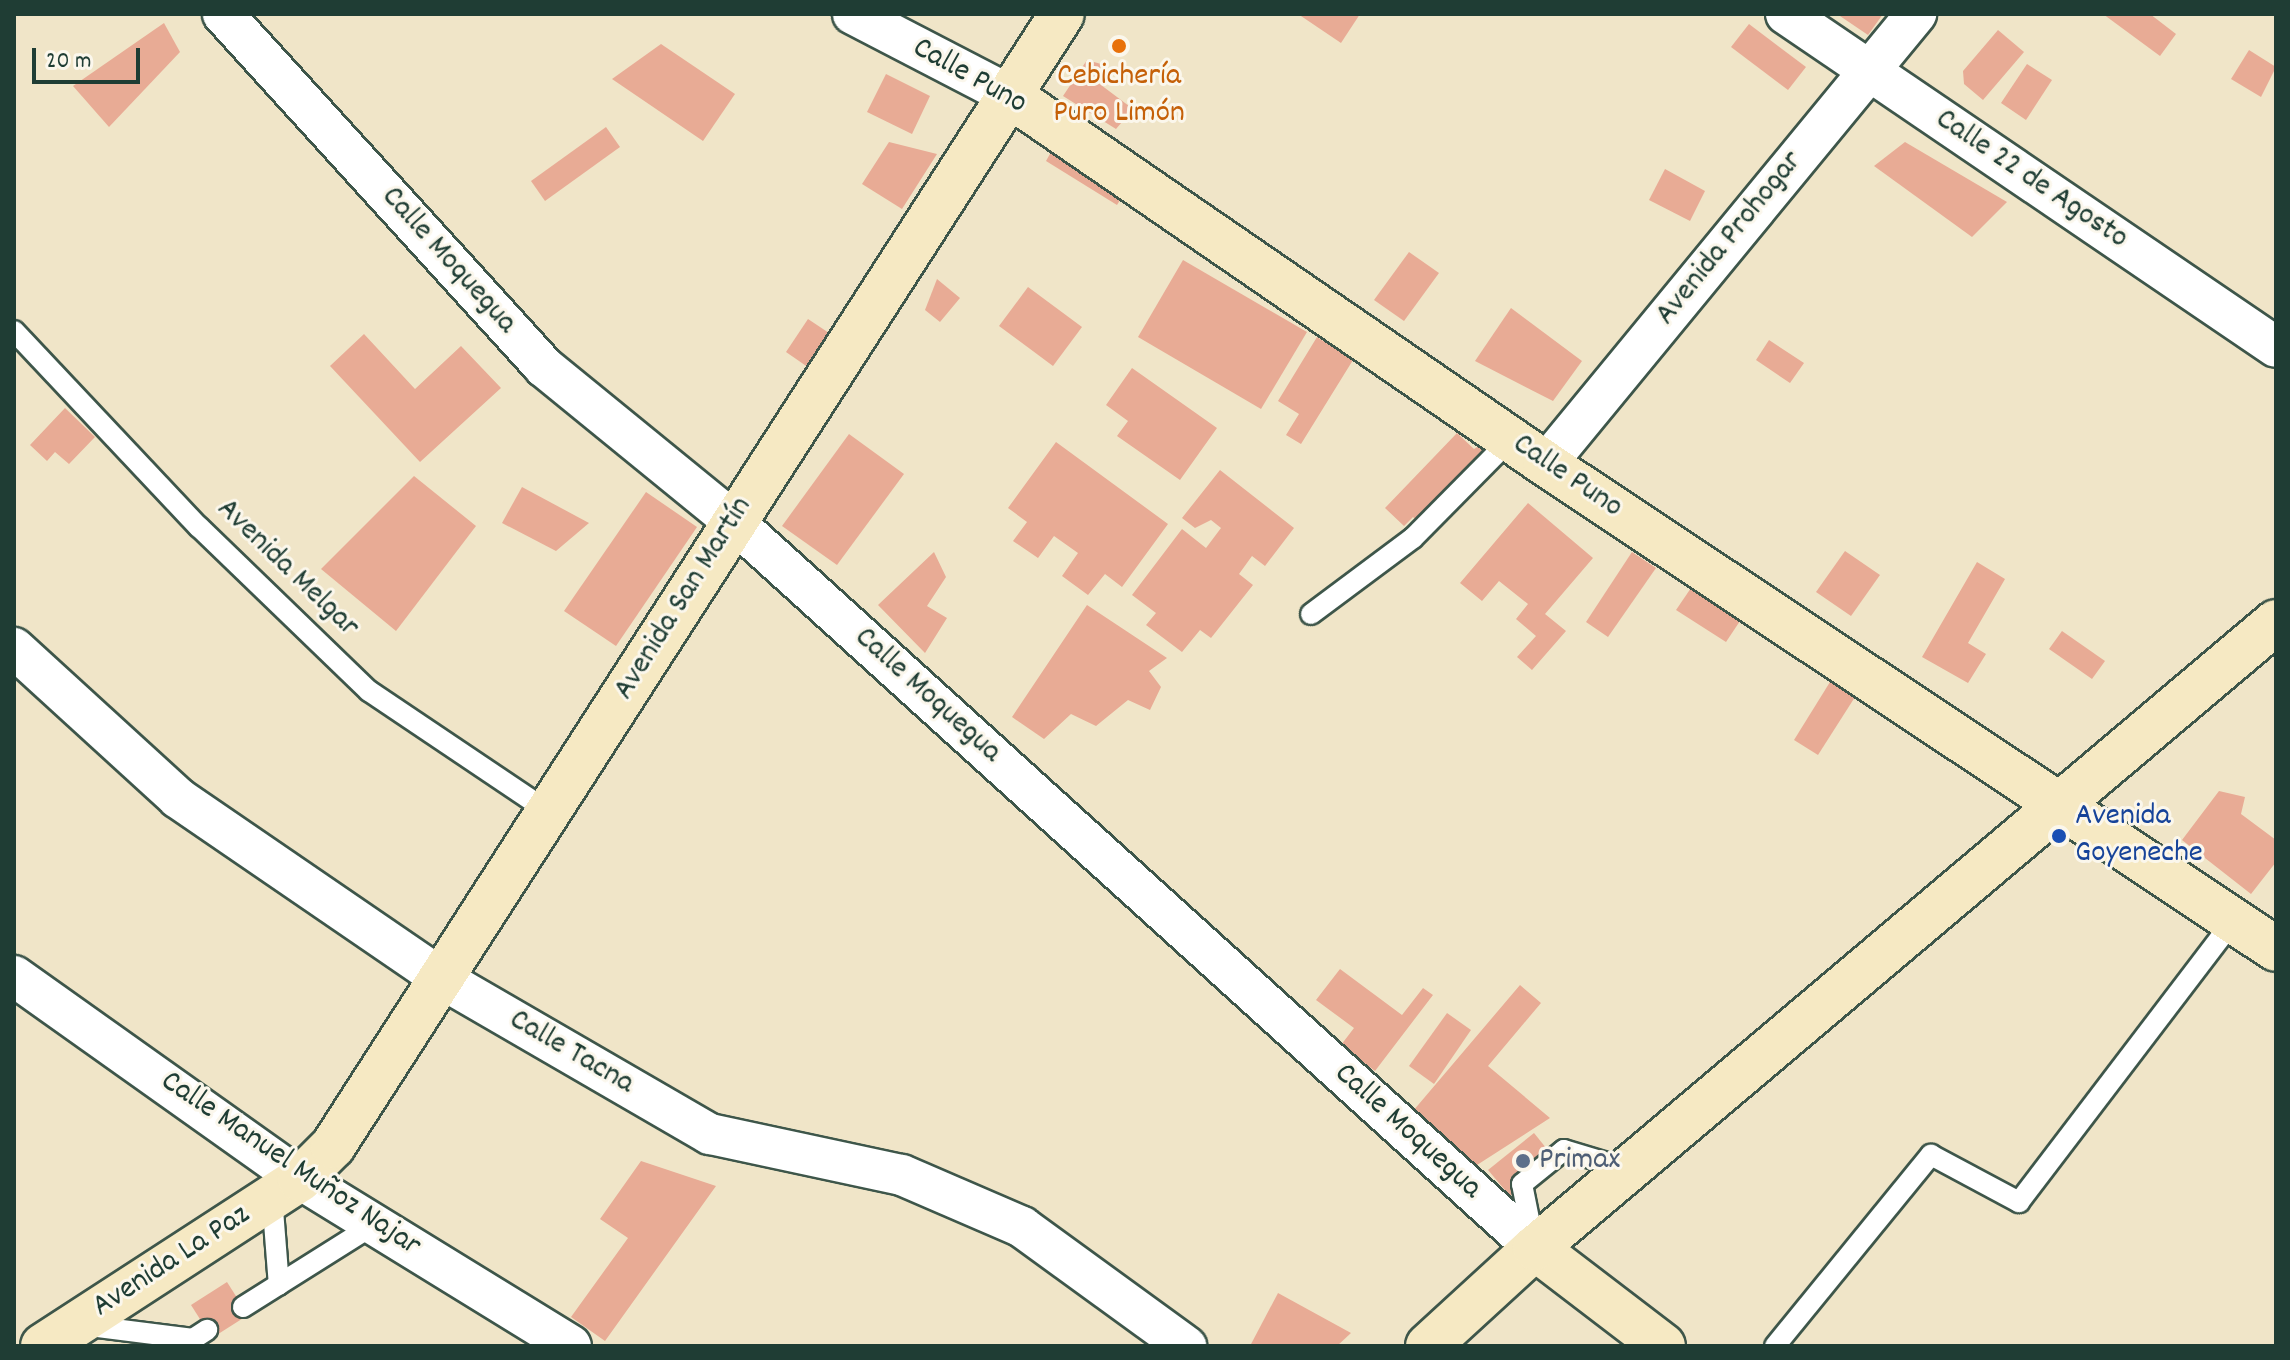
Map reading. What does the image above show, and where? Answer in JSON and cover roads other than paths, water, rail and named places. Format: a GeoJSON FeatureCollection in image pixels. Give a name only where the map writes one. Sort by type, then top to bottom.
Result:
{"type":"FeatureCollection","features":[{"type":"Feature","properties":{"kind":"street","name":"Calle Moquegua"},"geometry":{"type":"LineString","coordinates":[[223,14],[544,367],[733,521],[1535,1248],[1663,1346]]}},
{"type":"Feature","properties":{"kind":"street","name":"Calle Puno"},"geometry":{"type":"LineString","coordinates":[[853,14],[1009,95],[1510,440],[2276,949]]}},
{"type":"Feature","properties":{"kind":"street","name":"Avenida San Martín"},"geometry":{"type":"LineString","coordinates":[[286,1188],[333,1146],[444,980],[733,521],[1062,14]]}},
{"type":"Feature","properties":{"kind":"street","name":"Calle 22 de Agosto"},"geometry":{"type":"LineString","coordinates":[[1786,14],[2276,347]]}},
{"type":"Feature","properties":{"kind":"street","name":"Avenida Prohogar"},"geometry":{"type":"LineString","coordinates":[[1546,464],[1916,14]]}},
{"type":"Feature","properties":{"kind":"street"},"geometry":{"type":"LineString","coordinates":[[1428,1346],[1627,1169],[2057,803],[2276,622]]}},
{"type":"Feature","properties":{"kind":"street","name":"Calle Tacna"},"geometry":{"type":"LineString","coordinates":[[14,648],[178,798],[444,980],[710,1134],[902,1175],[1008,1220],[1186,1346]]}},
{"type":"Feature","properties":{"kind":"street","name":"Calle Manuel Muñoz Najar"},"geometry":{"type":"LineString","coordinates":[[14,976],[286,1188],[373,1225],[571,1346]]}},
{"type":"Feature","properties":{"kind":"street","name":"Avenida La Paz"},"geometry":{"type":"LineString","coordinates":[[60,1335],[286,1188]]}},
{"type":"Feature","properties":{"kind":"lane","name":"Avenida Melgar"},"geometry":{"type":"LineString","coordinates":[[14,331],[199,527],[369,691],[549,812]]}},
{"type":"Feature","properties":{"kind":"lane"},"geometry":{"type":"LineString","coordinates":[[1311,614],[1413,538],[1510,440]]}},
{"type":"Feature","properties":{"kind":"lane"},"geometry":{"type":"LineString","coordinates":[[1775,1346],[1931,1155],[2019,1202],[2233,921]]}},
{"type":"Feature","properties":{"kind":"lane"},"geometry":{"type":"LineString","coordinates":[[279,1285],[286,1188]]}},
{"type":"Feature","properties":{"kind":"lane"},"geometry":{"type":"LineString","coordinates":[[243,1307],[373,1225]]}},
{"type":"Feature","properties":{"kind":"lane"},"geometry":{"type":"LineString","coordinates":[[60,1335],[193,1339],[207,1330]]}},
{"type":"Feature","properties":{"kind":"place","name":"Cebichería Puro Limón"},"geometry":{"type":"Point","coordinates":[1119,46]}},
{"type":"Feature","properties":{"kind":"place","name":"Avenida Goyeneche"},"geometry":{"type":"Point","coordinates":[2059,836]}},
{"type":"Feature","properties":{"kind":"place","name":"Primax"},"geometry":{"type":"Point","coordinates":[1523,1161]}}]}
